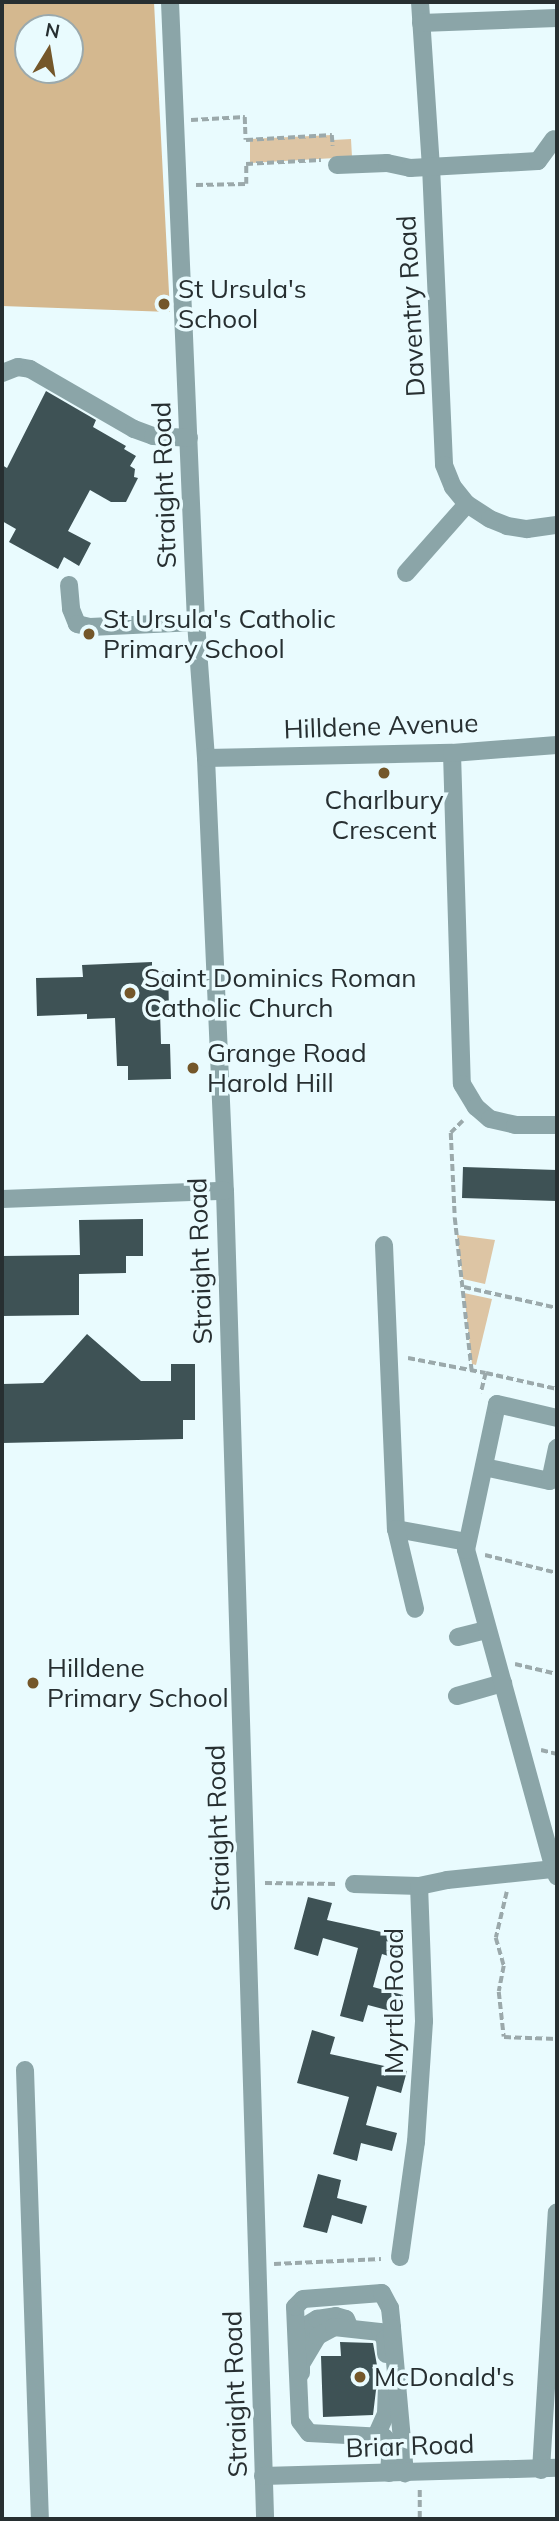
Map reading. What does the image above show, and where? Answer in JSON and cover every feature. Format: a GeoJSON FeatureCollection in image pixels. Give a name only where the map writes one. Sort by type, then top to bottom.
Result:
{"type":"FeatureCollection","features":[{"type":"Feature","properties":{"kind":"street","name":"Straight Road"},"geometry":{"type":"LineString","coordinates":[[170,2],[196,622],[206,758],[225,1191],[265,2519]]}},
{"type":"Feature","properties":{"kind":"street","name":"Daventry Road"},"geometry":{"type":"LineString","coordinates":[[420,2],[431,166],[444,465],[453,487],[467,504],[507,526],[527,529],[557,525]]}},
{"type":"Feature","properties":{"kind":"street"},"geometry":{"type":"LineString","coordinates":[[421,23],[557,18]]}},
{"type":"Feature","properties":{"kind":"street"},"geometry":{"type":"LineString","coordinates":[[335,162],[387,163],[410,168],[538,161],[554,139]]}},
{"type":"Feature","properties":{"kind":"street"},"geometry":{"type":"LineString","coordinates":[[2,373],[18,367],[30,369],[134,429],[152,436],[189,438]]}},
{"type":"Feature","properties":{"kind":"street"},"geometry":{"type":"LineString","coordinates":[[406,573],[467,504]]}},
{"type":"Feature","properties":{"kind":"street"},"geometry":{"type":"LineString","coordinates":[[69,585],[77,624],[90,627],[196,622]]}},
{"type":"Feature","properties":{"kind":"street","name":"Hilldene Avenue"},"geometry":{"type":"LineString","coordinates":[[206,758],[452,752],[557,745]]}},
{"type":"Feature","properties":{"kind":"street"},"geometry":{"type":"LineString","coordinates":[[452,752],[462,1084],[476,1107],[490,1119],[516,1125],[557,1125]]}},
{"type":"Feature","properties":{"kind":"street"},"geometry":{"type":"LineString","coordinates":[[2,1199],[225,1191]]}},
{"type":"Feature","properties":{"kind":"street"},"geometry":{"type":"LineString","coordinates":[[384,1245],[396,1529],[415,1609]]}},
{"type":"Feature","properties":{"kind":"street"},"geometry":{"type":"LineString","coordinates":[[354,1884],[419,1886],[512,1873],[556,1873],[487,1630],[467,1546],[497,1404],[557,1418]]}},
{"type":"Feature","properties":{"kind":"street"},"geometry":{"type":"LineString","coordinates":[[484,1466],[550,1481],[557,1448]]}},
{"type":"Feature","properties":{"kind":"street"},"geometry":{"type":"LineString","coordinates":[[396,1529],[467,1546]]}},
{"type":"Feature","properties":{"kind":"street"},"geometry":{"type":"LineString","coordinates":[[458,1637],[487,1630]]}},
{"type":"Feature","properties":{"kind":"street"},"geometry":{"type":"LineString","coordinates":[[457,1696],[503,1683]]}},
{"type":"Feature","properties":{"kind":"street","name":"Myrtle Road"},"geometry":{"type":"LineString","coordinates":[[400,2258],[416,2142],[424,2021],[419,1886]]}},
{"type":"Feature","properties":{"kind":"street"},"geometry":{"type":"LineString","coordinates":[[25,2070],[40,2519]]}},
{"type":"Feature","properties":{"kind":"street"},"geometry":{"type":"LineString","coordinates":[[549,2469],[557,2212]]}},
{"type":"Feature","properties":{"kind":"street"},"geometry":{"type":"LineString","coordinates":[[382,2293],[390,2308],[404,2473],[391,2445],[377,2434],[309,2433],[300,2421],[295,2307],[303,2299],[382,2293]]}},
{"type":"Feature","properties":{"kind":"street"},"geometry":{"type":"LineString","coordinates":[[299,2411],[299,2344],[307,2325],[325,2316],[337,2316],[346,2319],[350,2328],[380,2332],[385,2339],[386,2414],[377,2434]]}},
{"type":"Feature","properties":{"kind":"street"},"geometry":{"type":"LineString","coordinates":[[387,2387],[397,2405]]}},
{"type":"Feature","properties":{"kind":"street","name":"Briar Road"},"geometry":{"type":"LineString","coordinates":[[263,2476],[549,2469]]}},
{"type":"Feature","properties":{"kind":"path"},"geometry":{"type":"LineString","coordinates":[[176,120],[245,117],[246,140],[332,135],[335,162],[246,164],[246,184],[178,186]]}},
{"type":"Feature","properties":{"kind":"path"},"geometry":{"type":"LineString","coordinates":[[472,1372],[455,1218],[451,1133],[476,1107]]}},
{"type":"Feature","properties":{"kind":"path"},"geometry":{"type":"LineString","coordinates":[[464,1287],[557,1308]]}},
{"type":"Feature","properties":{"kind":"path"},"geometry":{"type":"LineString","coordinates":[[388,1354],[557,1389]]}},
{"type":"Feature","properties":{"kind":"path"},"geometry":{"type":"LineString","coordinates":[[486,1373],[481,1395],[497,1404]]}},
{"type":"Feature","properties":{"kind":"path"},"geometry":{"type":"LineString","coordinates":[[467,1546],[557,1573]]}},
{"type":"Feature","properties":{"kind":"path"},"geometry":{"type":"LineString","coordinates":[[496,1659],[557,1674]]}},
{"type":"Feature","properties":{"kind":"path"},"geometry":{"type":"LineString","coordinates":[[512,1873],[496,1938],[504,1966],[499,1992],[504,2037],[557,2039]]}},
{"type":"Feature","properties":{"kind":"path"},"geometry":{"type":"LineString","coordinates":[[246,1882],[354,1884]]}},
{"type":"Feature","properties":{"kind":"path"},"geometry":{"type":"LineString","coordinates":[[258,2264],[400,2258]]}},
{"type":"Feature","properties":{"kind":"path"},"geometry":{"type":"LineString","coordinates":[[404,2473],[420,2519]]}},
{"type":"Feature","properties":{"kind":"shaded area"},"geometry":{"type":"Polygon","coordinates":[[[2,2],[154,2],[170,312],[2,306],[2,2]]]}},
{"type":"Feature","properties":{"kind":"shaded area"},"geometry":{"type":"Polygon","coordinates":[[[332,135],[333,140],[351,139],[352,157],[250,163],[250,139],[332,135]]]}},
{"type":"Feature","properties":{"kind":"shaded area"},"geometry":{"type":"Polygon","coordinates":[[[457,1235],[495,1240],[485,1284],[463,1279],[457,1235]]]}},
{"type":"Feature","properties":{"kind":"shaded area"},"geometry":{"type":"Polygon","coordinates":[[[464,1293],[492,1299],[476,1365],[472,1364],[464,1293]]]}},
{"type":"Feature","properties":{"kind":"building"},"geometry":{"type":"Polygon","coordinates":[[[46,391],[96,420],[93,427],[126,446],[124,449],[136,456],[130,466],[135,469],[134,477],[138,478],[126,502],[111,502],[90,490],[68,531],[91,543],[79,566],[64,557],[58,569],[9,542],[16,529],[2,521],[2,465],[7,468],[46,391]]]}},
{"type":"Feature","properties":{"kind":"building"},"geometry":{"type":"Polygon","coordinates":[[[152,962],[152,972],[168,971],[169,1010],[160,1011],[161,1044],[170,1044],[171,1079],[128,1080],[128,1066],[117,1066],[115,1018],[87,1019],[87,1014],[37,1016],[36,978],[83,977],[82,965],[152,962]]]}},
{"type":"Feature","properties":{"kind":"building"},"geometry":{"type":"Polygon","coordinates":[[[463,1167],[557,1170],[557,1201],[462,1198],[463,1167]]]}},
{"type":"Feature","properties":{"kind":"building"},"geometry":{"type":"Polygon","coordinates":[[[143,1219],[143,1256],[126,1256],[126,1273],[79,1274],[79,1315],[2,1316],[2,1256],[80,1255],[79,1220],[143,1219]]]}},
{"type":"Feature","properties":{"kind":"building"},"geometry":{"type":"Polygon","coordinates":[[[87,1334],[141,1381],[171,1381],[171,1364],[195,1364],[195,1420],[183,1420],[183,1439],[2,1443],[2,1384],[43,1383],[87,1334]]]}},
{"type":"Feature","properties":{"kind":"building"},"geometry":{"type":"Polygon","coordinates":[[[308,1897],[332,1903],[327,1920],[404,1937],[398,1959],[382,1954],[373,1987],[403,1995],[398,2013],[368,2005],[363,2022],[340,2016],[358,1948],[323,1938],[318,1956],[294,1949],[308,1897]]]}},
{"type":"Feature","properties":{"kind":"building"},"geometry":{"type":"Polygon","coordinates":[[[312,2030],[335,2037],[330,2054],[407,2071],[401,2093],[377,2086],[366,2125],[397,2133],[392,2151],[361,2143],[357,2161],[333,2154],[349,2097],[297,2083],[312,2030]]]}},
{"type":"Feature","properties":{"kind":"building"},"geometry":{"type":"Polygon","coordinates":[[[318,2174],[341,2180],[337,2198],[367,2206],[362,2224],[332,2215],[327,2233],[303,2227],[318,2174]]]}},
{"type":"Feature","properties":{"kind":"building"},"geometry":{"type":"Polygon","coordinates":[[[340,2342],[373,2343],[380,2382],[376,2390],[373,2415],[323,2417],[321,2356],[341,2356],[340,2342]]]}},
{"type":"Feature","properties":{"kind":"place","name":"St Ursula's School"},"geometry":{"type":"Point","coordinates":[164,304]}},
{"type":"Feature","properties":{"kind":"place","name":"St Ursula's Catholic Primary School"},"geometry":{"type":"Point","coordinates":[89,634]}},
{"type":"Feature","properties":{"kind":"place","name":"Charlbury Crescent"},"geometry":{"type":"Point","coordinates":[384,773]}},
{"type":"Feature","properties":{"kind":"place","name":"Saint Dominics Roman Catholic Church"},"geometry":{"type":"Point","coordinates":[130,993]}},
{"type":"Feature","properties":{"kind":"place","name":"Grange Road Harold Hill"},"geometry":{"type":"Point","coordinates":[193,1068]}},
{"type":"Feature","properties":{"kind":"place","name":"Hilldene Primary School"},"geometry":{"type":"Point","coordinates":[33,1683]}},
{"type":"Feature","properties":{"kind":"place","name":"McDonald's"},"geometry":{"type":"Point","coordinates":[360,2377]}}]}
